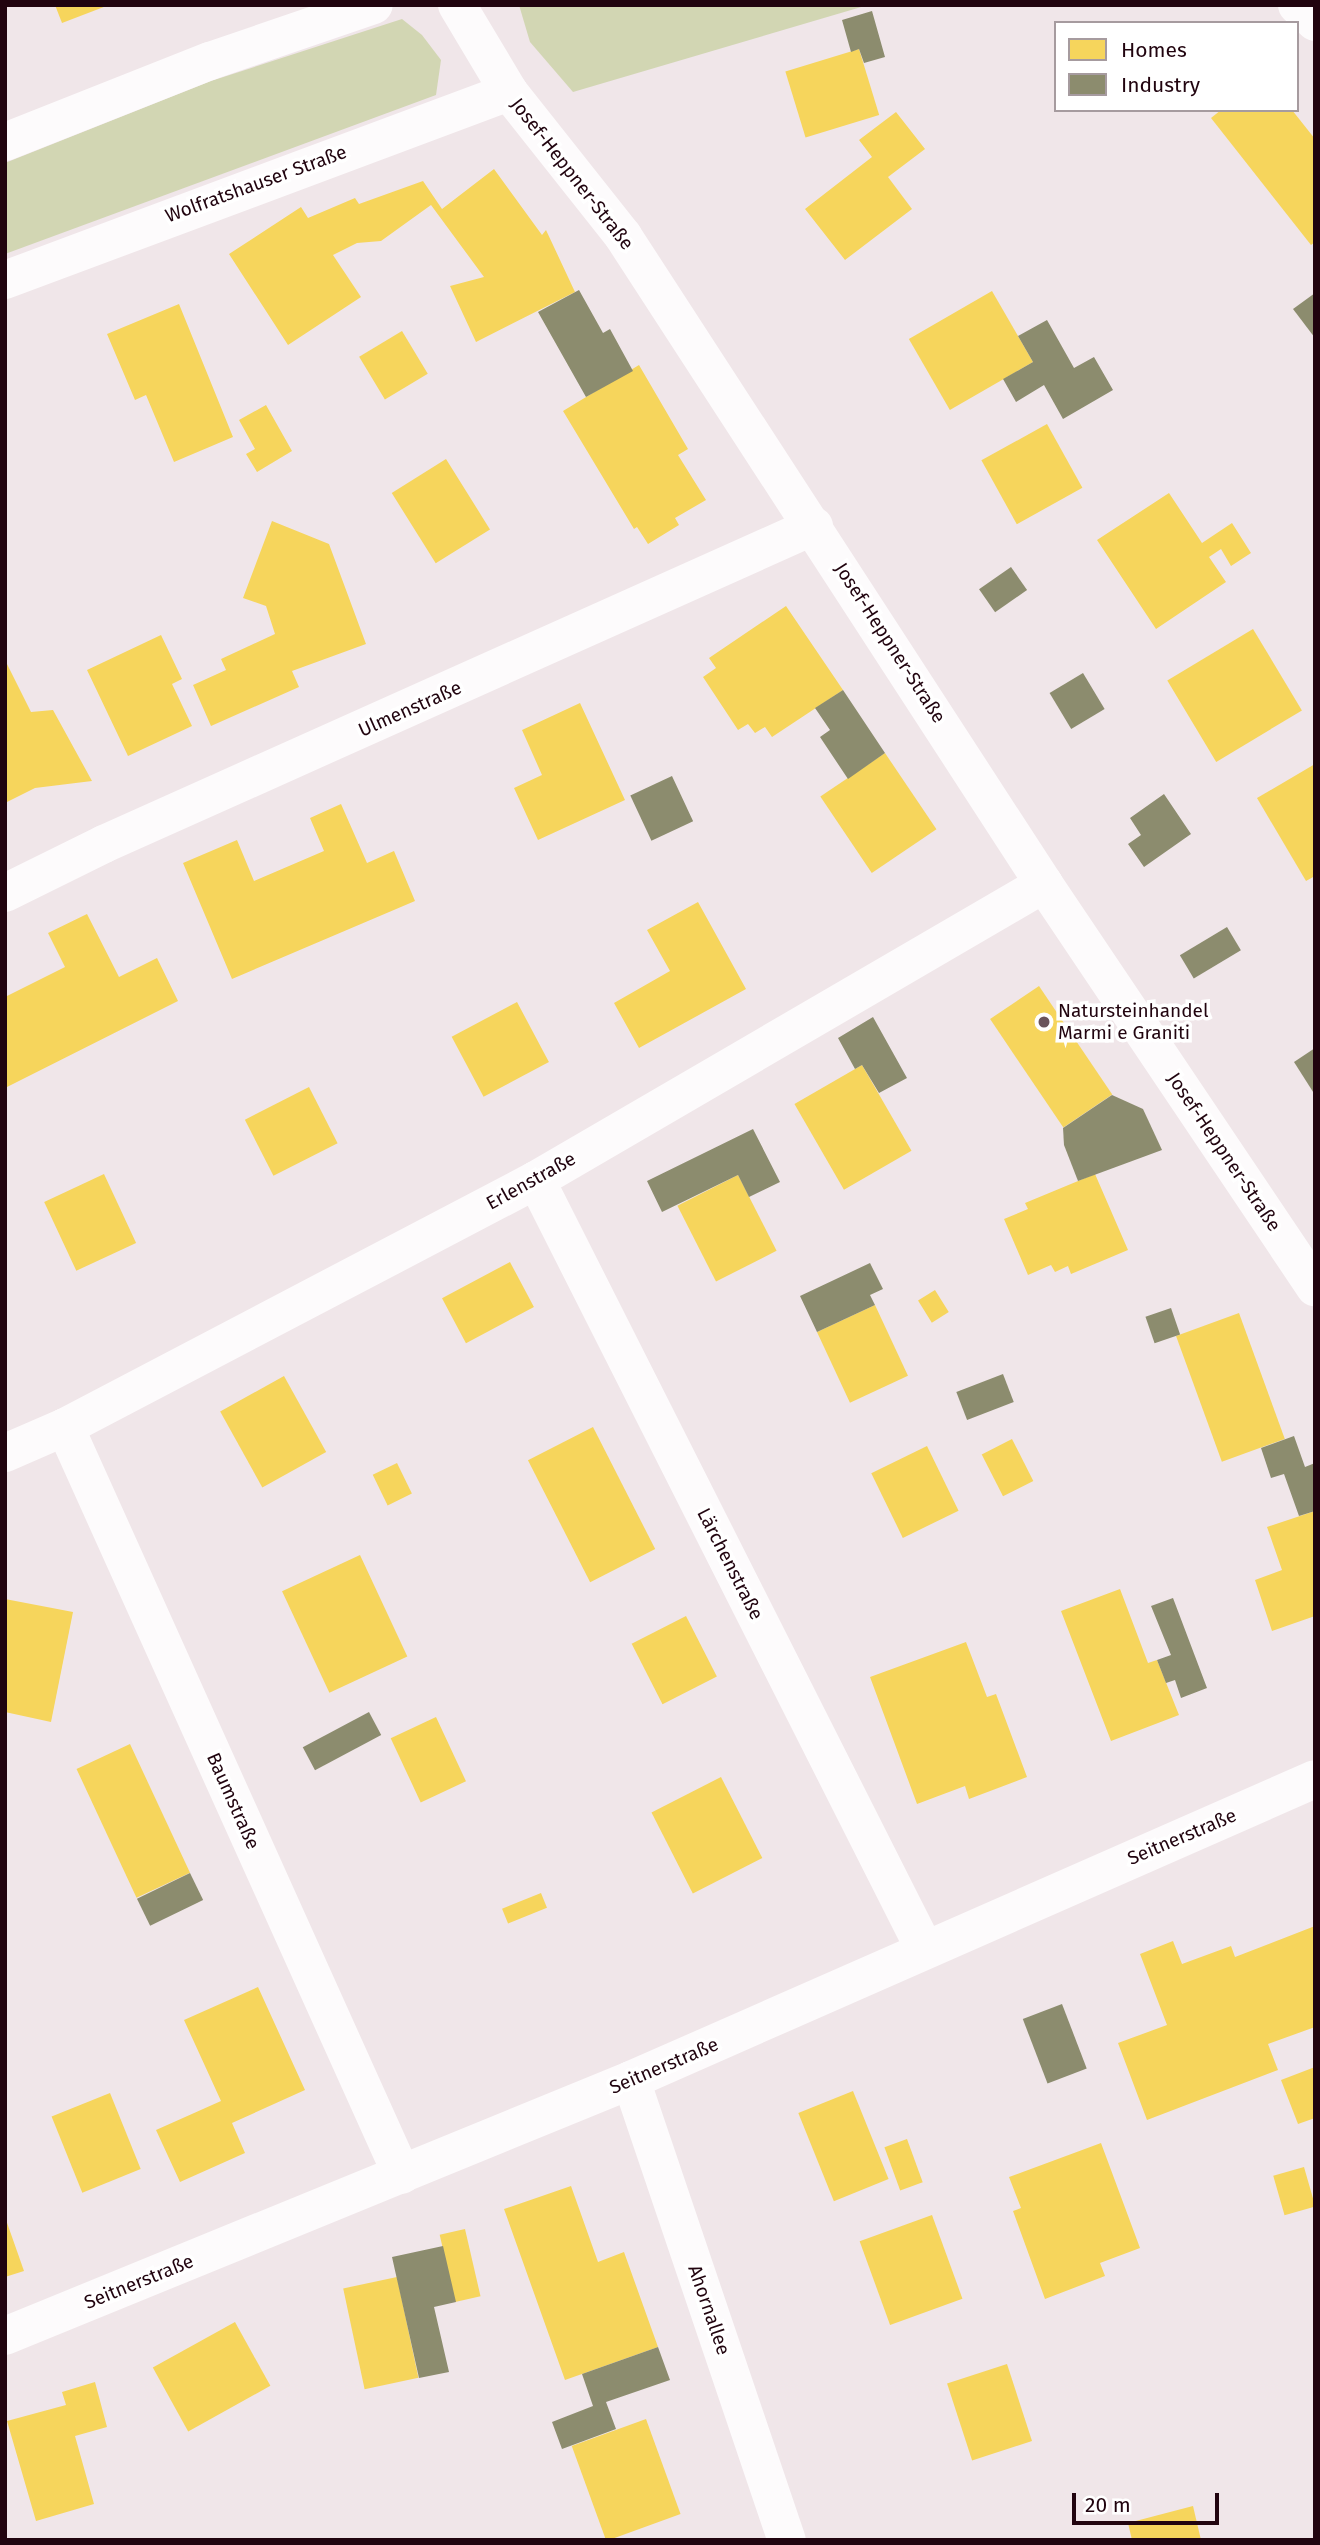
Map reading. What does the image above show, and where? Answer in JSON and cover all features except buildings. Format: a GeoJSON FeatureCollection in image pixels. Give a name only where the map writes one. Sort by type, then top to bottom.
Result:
{"type":"FeatureCollection","features":[{"type":"Feature","properties":{"kind":"street"},"geometry":{"type":"LineString","coordinates":[[5,142],[211,61],[374,5]]}},
{"type":"Feature","properties":{"kind":"street","name":"Josef-Heppner-Straße"},"geometry":{"type":"LineString","coordinates":[[457,5],[509,92],[623,236],[814,526],[1044,884],[1315,1287]]}},
{"type":"Feature","properties":{"kind":"street"},"geometry":{"type":"LineString","coordinates":[[1297,5],[1315,22]]}},
{"type":"Feature","properties":{"kind":"street","name":"Wolfratshauser Straße"},"geometry":{"type":"LineString","coordinates":[[5,280],[509,92]]}},
{"type":"Feature","properties":{"kind":"street","name":"Ulmenstraße"},"geometry":{"type":"LineString","coordinates":[[5,893],[104,844],[814,526]]}},
{"type":"Feature","properties":{"kind":"street","name":"Erlenstraße"},"geometry":{"type":"LineString","coordinates":[[5,1453],[65,1427],[536,1180],[1044,884]]}},
{"type":"Feature","properties":{"kind":"street","name":"Lärchenstraße"},"geometry":{"type":"LineString","coordinates":[[536,1180],[924,1948]]}},
{"type":"Feature","properties":{"kind":"street","name":"Baumstraße"},"geometry":{"type":"LineString","coordinates":[[65,1427],[402,2175]]}},
{"type":"Feature","properties":{"kind":"street","name":"Seitnerstraße"},"geometry":{"type":"LineString","coordinates":[[5,2336],[631,2080],[924,1948],[1315,1779]]}},
{"type":"Feature","properties":{"kind":"street","name":"Ahornallee"},"geometry":{"type":"LineString","coordinates":[[631,2080],[787,2540]]}},
{"type":"Feature","properties":{"kind":"green space"},"geometry":{"type":"Polygon","coordinates":[[[519,5],[868,5],[573,92],[530,42],[519,5]]]}},
{"type":"Feature","properties":{"kind":"green space"},"geometry":{"type":"Polygon","coordinates":[[[402,19],[422,35],[441,60],[436,95],[5,254],[5,163],[211,81],[402,19]]]}},
{"type":"Feature","properties":{"kind":"place","name":"Natursteinhandel Marmi e Graniti"},"geometry":{"type":"Point","coordinates":[1044,1022]}}]}
